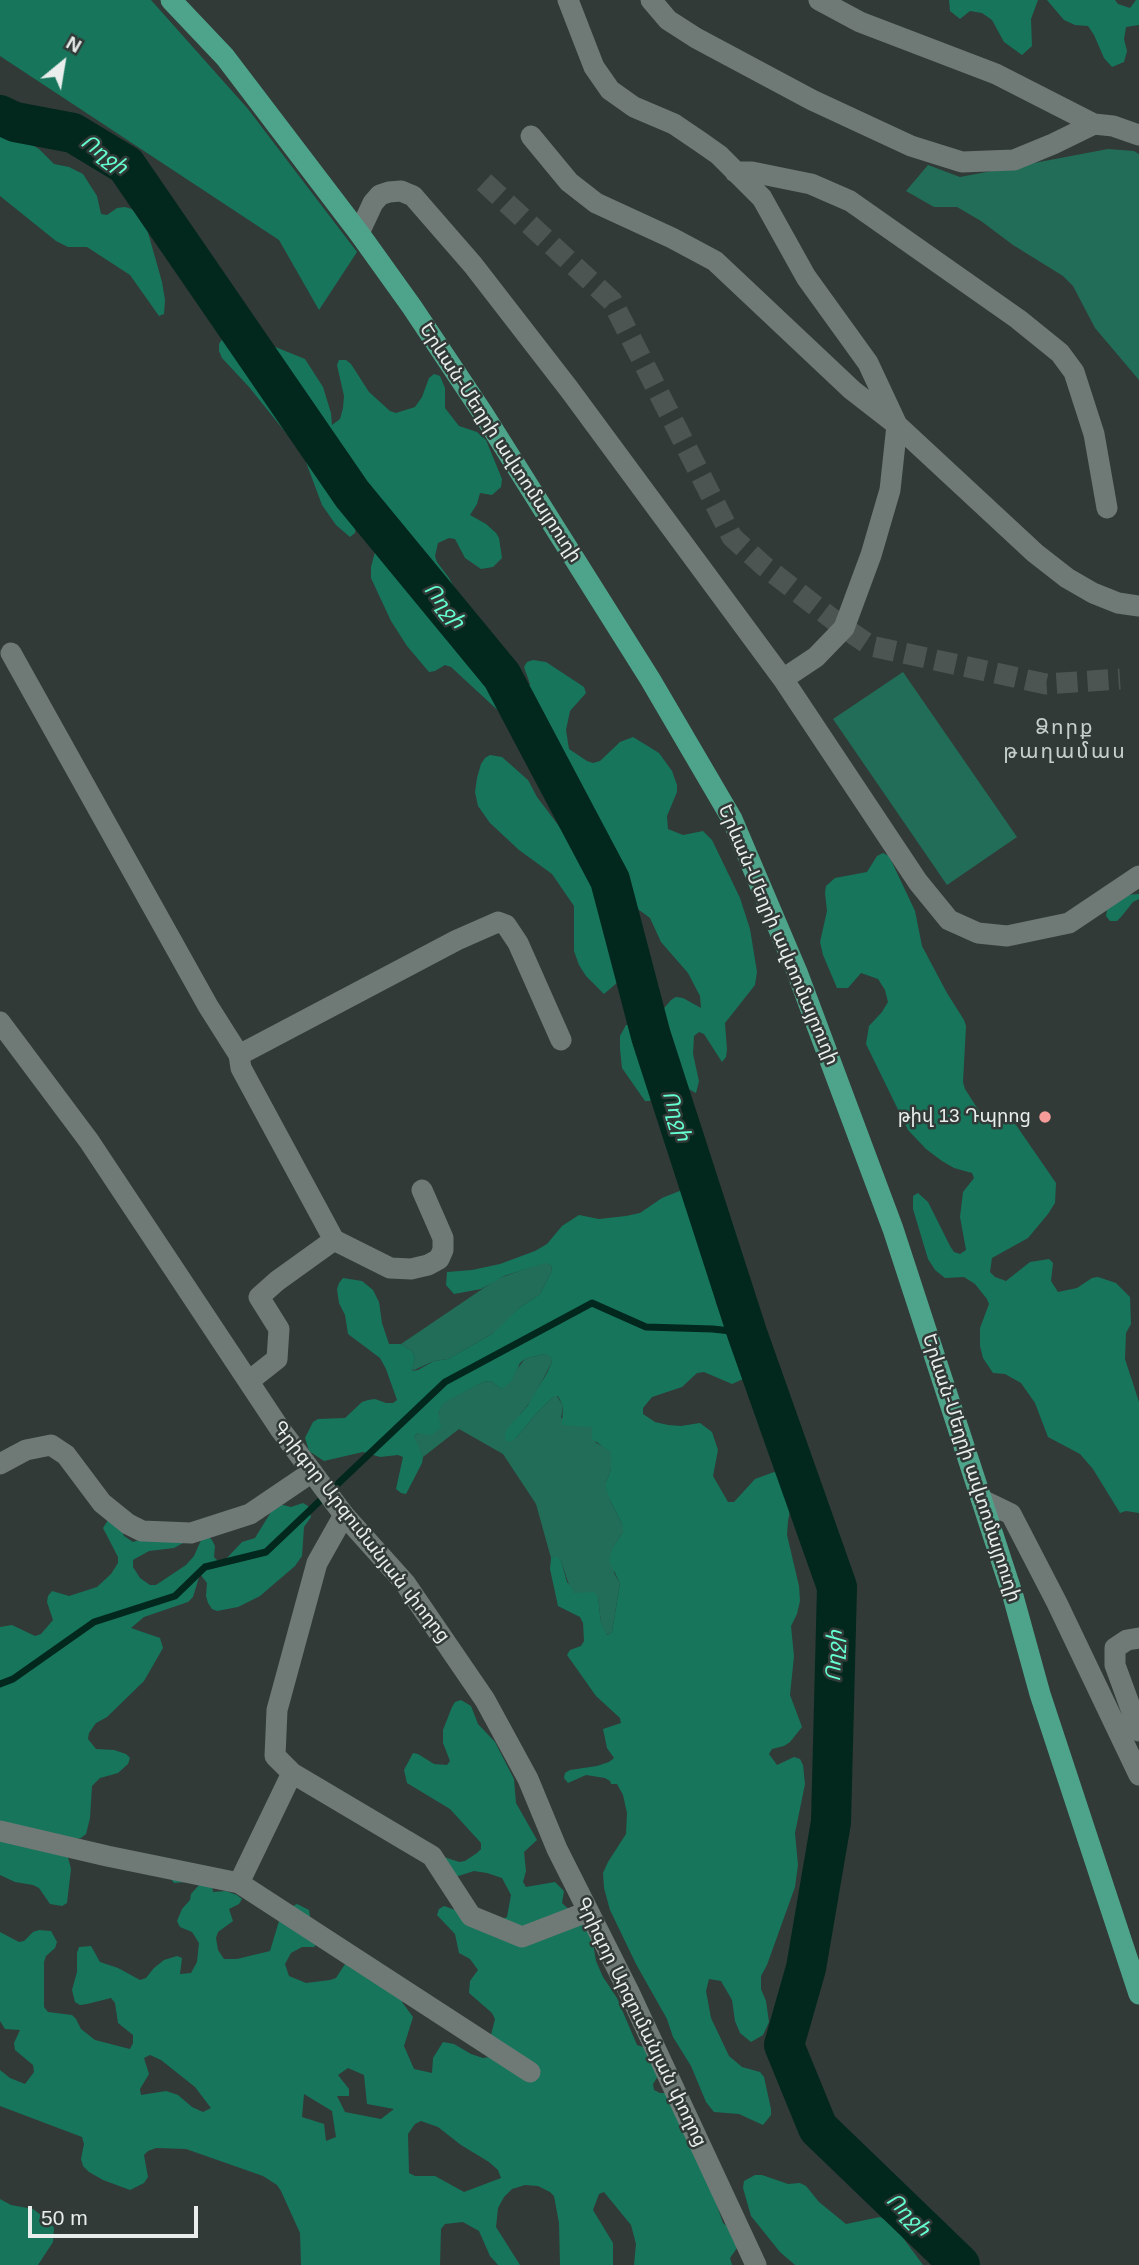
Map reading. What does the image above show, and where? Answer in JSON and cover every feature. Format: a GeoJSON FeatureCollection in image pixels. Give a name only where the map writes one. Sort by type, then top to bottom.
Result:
{"type":"FeatureCollection","features":[{"type":"Feature","properties":{"kind":"highway","name":"Երևան-Մեղրի ավտոմայրուղի"},"geometry":{"type":"LineString","coordinates":[[172,0],[225,57],[412,307],[491,426],[650,679],[732,819],[837,1074],[925,1324],[1013,1596],[1040,1694],[1139,1994]]}},
{"type":"Feature","properties":{"kind":"street"},"geometry":{"type":"LineString","coordinates":[[568,0],[594,67],[610,90],[634,107],[674,124],[719,155],[762,198],[806,277],[868,363],[897,425],[890,490],[871,555],[844,628],[816,657],[783,679]]}},
{"type":"Feature","properties":{"kind":"street"},"geometry":{"type":"LineString","coordinates":[[651,0],[668,20],[696,38],[812,100],[911,146],[962,162],[1014,160],[1054,145],[1094,124]]}},
{"type":"Feature","properties":{"kind":"street"},"geometry":{"type":"LineString","coordinates":[[819,0],[860,22],[996,74],[1094,124],[1113,126],[1139,135]]}},
{"type":"Feature","properties":{"kind":"street"},"geometry":{"type":"LineString","coordinates":[[531,136],[569,182],[596,203],[672,237],[716,261],[852,390],[897,425],[1035,553],[1067,578],[1118,603],[1139,606]]}},
{"type":"Feature","properties":{"kind":"street"},"geometry":{"type":"LineString","coordinates":[[735,172],[752,172],[811,184],[850,201],[1018,318],[1060,353],[1074,372],[1094,434],[1107,508]]}},
{"type":"Feature","properties":{"kind":"street"},"geometry":{"type":"LineString","coordinates":[[359,233],[373,203],[380,195],[401,191],[413,196],[473,265],[783,679],[918,883],[949,920],[978,933],[1007,936],[1069,923],[1139,876]]}},
{"type":"Feature","properties":{"kind":"street"},"geometry":{"type":"LineString","coordinates":[[11,653],[208,1006],[240,1055],[241,1068],[334,1240],[390,1268],[411,1269],[439,1259],[443,1250],[443,1238],[422,1190]]}},
{"type":"Feature","properties":{"kind":"street"},"geometry":{"type":"LineString","coordinates":[[240,1055],[457,940],[498,922],[506,925],[518,943],[561,1040]]}},
{"type":"Feature","properties":{"kind":"street","name":"Գրիգոր Արզումանյան փողոց"},"geometry":{"type":"LineString","coordinates":[[0,1022],[89,1141],[280,1429],[344,1515],[405,1583],[485,1700],[528,1779],[557,1849],[663,2064],[756,2265]]}},
{"type":"Feature","properties":{"kind":"street"},"geometry":{"type":"LineString","coordinates":[[249,1381],[277,1359],[279,1329],[259,1297],[334,1240]]}},
{"type":"Feature","properties":{"kind":"street"},"geometry":{"type":"LineString","coordinates":[[0,1464],[26,1450],[51,1445],[66,1454],[102,1503],[128,1524],[142,1531],[191,1532],[250,1514],[312,1472]]}},
{"type":"Feature","properties":{"kind":"street"},"geometry":{"type":"LineString","coordinates":[[982,1500],[1011,1514],[1137,1767]]}},
{"type":"Feature","properties":{"kind":"street"},"geometry":{"type":"LineString","coordinates":[[344,1515],[317,1563],[277,1710],[275,1756],[292,1773],[432,1856],[471,1916],[522,1937],[587,1912]]}},
{"type":"Feature","properties":{"kind":"street"},"geometry":{"type":"LineString","coordinates":[[1139,1638],[1127,1640],[1115,1648],[1115,1665],[1139,1731]]}},
{"type":"Feature","properties":{"kind":"street"},"geometry":{"type":"LineString","coordinates":[[239,1883],[292,1773]]}},
{"type":"Feature","properties":{"kind":"street"},"geometry":{"type":"LineString","coordinates":[[0,1831],[239,1883],[530,2072]]}},
{"type":"Feature","properties":{"kind":"green space"},"geometry":{"type":"Polygon","coordinates":[[[0,0],[151,0],[248,109],[357,252],[319,310],[279,240],[0,56],[0,0]]]}},
{"type":"Feature","properties":{"kind":"green space"},"geometry":{"type":"Polygon","coordinates":[[[949,0],[1038,0],[1031,19],[1032,46],[1022,55],[1004,42],[992,20],[982,13],[970,11],[960,19],[950,11],[949,0]]]}},
{"type":"Feature","properties":{"kind":"green space"},"geometry":{"type":"Polygon","coordinates":[[[1047,0],[1115,0],[1118,4],[1130,8],[1139,0],[1139,25],[1126,27],[1124,39],[1127,51],[1124,62],[1112,67],[1104,58],[1088,26],[1075,25],[1064,20],[1047,0]]]}},
{"type":"Feature","properties":{"kind":"green space"},"geometry":{"type":"Polygon","coordinates":[[[0,130],[9,131],[39,149],[54,164],[83,174],[97,196],[101,214],[107,215],[117,208],[125,207],[138,211],[145,222],[162,282],[164,314],[159,316],[130,275],[87,247],[68,247],[56,241],[0,196],[0,130]]]}},
{"type":"Feature","properties":{"kind":"green space"},"geometry":{"type":"Polygon","coordinates":[[[1108,149],[1134,151],[1139,154],[1139,380],[1095,328],[1073,286],[1063,276],[957,207],[934,207],[906,191],[928,165],[960,177],[1108,149]]]}},
{"type":"Feature","properties":{"kind":"green space"},"geometry":{"type":"Polygon","coordinates":[[[231,336],[263,342],[305,359],[323,387],[332,425],[340,419],[344,396],[337,365],[339,360],[346,360],[369,392],[390,411],[396,413],[415,407],[429,378],[434,374],[440,376],[445,388],[445,408],[459,426],[477,432],[486,440],[502,479],[501,487],[492,495],[480,493],[470,515],[496,533],[502,558],[493,567],[481,569],[465,558],[455,539],[449,538],[438,543],[435,556],[460,598],[483,655],[497,673],[519,688],[526,689],[530,684],[524,667],[527,662],[533,660],[546,662],[584,687],[586,693],[570,711],[566,730],[569,749],[587,761],[600,761],[620,742],[633,737],[659,753],[672,771],[677,785],[677,792],[667,816],[668,829],[683,835],[703,831],[712,840],[740,898],[750,929],[757,972],[755,985],[725,1023],[727,1050],[722,1062],[704,1034],[699,1032],[694,1036],[693,1054],[699,1081],[696,1093],[662,1075],[656,1077],[653,1083],[653,1096],[650,1101],[645,1101],[622,1068],[620,1049],[620,1036],[626,1025],[653,1021],[676,997],[701,1008],[700,996],[688,973],[661,942],[650,918],[635,907],[630,911],[619,935],[623,962],[618,982],[604,994],[586,976],[574,951],[574,906],[552,874],[519,850],[490,823],[478,806],[475,792],[477,778],[485,758],[490,755],[502,757],[528,780],[537,797],[568,838],[576,856],[601,884],[613,890],[626,892],[631,889],[609,870],[566,797],[519,740],[517,728],[451,667],[445,665],[429,672],[407,646],[391,621],[371,578],[378,529],[361,481],[343,458],[337,454],[331,458],[332,477],[355,520],[355,533],[350,537],[336,525],[322,505],[303,454],[222,358],[219,344],[223,338],[231,336]]]}},
{"type":"Feature","properties":{"kind":"green space"},"geometry":{"type":"Polygon","coordinates":[[[903,672],[1017,837],[947,885],[833,719],[903,672]]]}},
{"type":"Feature","properties":{"kind":"green space"},"geometry":{"type":"Polygon","coordinates":[[[883,853],[889,856],[915,911],[922,946],[964,1020],[965,1089],[981,1114],[992,1121],[1010,1121],[1016,1125],[1056,1183],[1055,1203],[1048,1214],[1028,1238],[992,1258],[990,1272],[1006,1281],[1030,1262],[1049,1259],[1053,1263],[1051,1281],[1058,1292],[1077,1288],[1098,1277],[1116,1283],[1130,1297],[1131,1324],[1126,1333],[1125,1359],[1139,1402],[1139,1513],[1120,1513],[1093,1469],[1080,1454],[1048,1437],[1035,1403],[1021,1383],[1005,1374],[993,1373],[983,1358],[980,1346],[980,1328],[989,1304],[987,1299],[975,1284],[964,1277],[945,1278],[935,1270],[928,1259],[913,1209],[913,1196],[918,1193],[928,1202],[950,1246],[954,1252],[960,1254],[966,1250],[960,1217],[963,1192],[974,1178],[972,1173],[942,1161],[908,1130],[866,1044],[869,1026],[888,1002],[885,990],[878,979],[861,973],[848,988],[837,988],[820,942],[827,911],[826,886],[835,878],[867,872],[877,856],[883,853]]]}},
{"type":"Feature","properties":{"kind":"green space"},"geometry":{"type":"Polygon","coordinates":[[[1139,894],[1139,899],[1133,902],[1117,921],[1110,921],[1106,916],[1107,910],[1125,895],[1139,894]]]}},
{"type":"Feature","properties":{"kind":"green space"},"geometry":{"type":"Polygon","coordinates":[[[682,1190],[689,1191],[694,1196],[706,1248],[707,1270],[715,1289],[716,1303],[745,1373],[743,1379],[732,1384],[704,1372],[697,1373],[682,1387],[652,1397],[643,1408],[643,1414],[655,1422],[668,1425],[700,1423],[712,1432],[718,1450],[713,1476],[728,1502],[734,1502],[755,1479],[774,1472],[790,1482],[793,1495],[787,1535],[800,1601],[791,1626],[794,1656],[790,1695],[802,1727],[790,1742],[772,1749],[769,1754],[777,1765],[794,1757],[800,1759],[805,1784],[795,1833],[798,1865],[795,1887],[761,1976],[761,1989],[769,2022],[763,2035],[751,2042],[740,2033],[732,2000],[721,1981],[709,1979],[706,1991],[711,2018],[729,2056],[742,2067],[760,2072],[764,2077],[771,2115],[763,2125],[739,2114],[714,2112],[706,2102],[691,2066],[673,2037],[667,2019],[610,1910],[603,1873],[626,1834],[627,1813],[617,1784],[611,1784],[605,1778],[586,1775],[568,1783],[564,1778],[565,1773],[570,1770],[597,1766],[614,1758],[607,1748],[603,1729],[621,1723],[620,1718],[596,1696],[567,1655],[584,1641],[583,1623],[580,1617],[558,1606],[550,1569],[551,1558],[557,1556],[561,1561],[567,1582],[575,1593],[594,1592],[598,1597],[601,1623],[607,1635],[612,1632],[620,1583],[609,1561],[613,1547],[623,1532],[623,1526],[606,1488],[611,1470],[611,1452],[592,1439],[592,1427],[562,1425],[563,1406],[558,1396],[552,1398],[537,1413],[516,1438],[510,1442],[505,1440],[508,1428],[528,1405],[547,1373],[552,1362],[550,1356],[544,1354],[525,1359],[520,1363],[511,1382],[501,1389],[491,1381],[483,1382],[443,1403],[438,1414],[441,1427],[432,1435],[418,1433],[414,1437],[423,1457],[406,1494],[396,1489],[403,1457],[380,1457],[363,1452],[324,1461],[309,1451],[305,1438],[313,1422],[318,1419],[345,1418],[362,1402],[368,1400],[393,1403],[397,1400],[380,1358],[348,1334],[337,1289],[343,1278],[362,1281],[373,1290],[379,1302],[389,1344],[401,1344],[412,1351],[415,1357],[412,1371],[418,1370],[434,1361],[448,1359],[492,1334],[519,1308],[540,1294],[552,1271],[551,1265],[545,1263],[504,1276],[481,1289],[454,1294],[446,1285],[447,1272],[500,1264],[535,1251],[547,1244],[562,1226],[579,1215],[599,1219],[640,1213],[662,1198],[682,1190]]]}},
{"type":"Feature","properties":{"kind":"green space"},"geometry":{"type":"Polygon","coordinates":[[[545,1262],[551,1265],[552,1271],[540,1294],[519,1308],[502,1326],[448,1359],[434,1361],[412,1371],[415,1357],[412,1351],[401,1344],[497,1279],[545,1262]]]}},
{"type":"Feature","properties":{"kind":"green space"},"geometry":{"type":"Polygon","coordinates":[[[550,1355],[552,1362],[532,1400],[520,1414],[516,1438],[537,1413],[557,1396],[563,1406],[561,1418],[592,1427],[596,1443],[611,1452],[611,1470],[606,1482],[623,1532],[613,1547],[614,1573],[620,1583],[612,1632],[606,1635],[601,1623],[598,1597],[575,1593],[570,1588],[561,1561],[557,1557],[551,1558],[536,1504],[503,1454],[459,1429],[423,1457],[414,1437],[438,1414],[443,1402],[483,1382],[491,1381],[501,1389],[525,1359],[550,1355]]]}},
{"type":"Feature","properties":{"kind":"green space"},"geometry":{"type":"Polygon","coordinates":[[[303,1503],[308,1506],[311,1517],[304,1527],[302,1556],[295,1566],[260,1596],[238,1607],[217,1611],[208,1603],[207,1583],[200,1574],[193,1597],[188,1602],[144,1617],[131,1628],[160,1638],[163,1648],[144,1681],[107,1717],[96,1723],[89,1733],[88,1739],[96,1749],[114,1750],[130,1758],[128,1764],[118,1773],[100,1778],[92,1786],[86,1834],[75,1839],[68,1857],[71,1869],[67,1903],[62,1906],[50,1904],[39,1888],[0,1875],[0,1627],[12,1625],[35,1636],[41,1634],[53,1620],[47,1602],[52,1591],[69,1596],[97,1587],[111,1574],[118,1563],[118,1557],[103,1528],[110,1517],[119,1525],[124,1536],[133,1542],[185,1542],[174,1548],[149,1551],[133,1560],[133,1567],[140,1578],[150,1585],[156,1585],[186,1565],[194,1556],[202,1538],[208,1536],[212,1540],[215,1546],[214,1557],[219,1562],[225,1560],[242,1542],[255,1538],[274,1507],[279,1504],[291,1507],[303,1503]]]}},
{"type":"Feature","properties":{"kind":"green space"},"geometry":{"type":"Polygon","coordinates":[[[461,1700],[471,1706],[478,1724],[495,1742],[514,1779],[516,1803],[537,1840],[524,1852],[526,1871],[523,1882],[526,1887],[555,1882],[564,1891],[562,1903],[592,1937],[596,1961],[617,1998],[637,2045],[643,2047],[647,2043],[660,2073],[653,2084],[654,2090],[666,2093],[712,2191],[723,2223],[728,2227],[737,2248],[730,2258],[732,2265],[634,2265],[636,2244],[631,2225],[604,2192],[599,2194],[593,2210],[613,2243],[613,2265],[560,2265],[559,2223],[554,2196],[538,2186],[525,2185],[512,2189],[504,2197],[498,2208],[496,2227],[520,2265],[498,2265],[490,2256],[479,2231],[463,2222],[445,2224],[441,2229],[440,2265],[301,2265],[300,2233],[281,2191],[263,2176],[186,2149],[156,2148],[144,2155],[148,2177],[144,2183],[130,2190],[103,2180],[83,2166],[82,2137],[0,2106],[0,2070],[25,2084],[34,2072],[33,2065],[15,2050],[14,2043],[20,2030],[5,2029],[0,2021],[0,1932],[19,1942],[33,1932],[51,1931],[57,1942],[44,1962],[44,2007],[48,2012],[72,2015],[81,2029],[95,2040],[130,2049],[133,2035],[118,2023],[115,2003],[111,1998],[80,2005],[75,2002],[72,1990],[77,1972],[77,1953],[79,1947],[91,1946],[100,1962],[140,1980],[146,1978],[164,1960],[177,1956],[182,1958],[180,1974],[191,1973],[197,1962],[199,1943],[192,1932],[180,1927],[177,1921],[191,1894],[199,1885],[174,1883],[170,1878],[212,1886],[213,1892],[226,1891],[242,1899],[239,1904],[229,1909],[233,1921],[218,1932],[216,1938],[218,1950],[224,1959],[237,1959],[270,1951],[282,1911],[297,1904],[309,1910],[308,1921],[318,1942],[314,1947],[302,1947],[291,1953],[285,1964],[289,1976],[306,1983],[330,1980],[336,1978],[347,1961],[402,1996],[402,2002],[413,2017],[404,2046],[414,2069],[432,2073],[433,2058],[443,2042],[454,2044],[483,2058],[490,2057],[490,2039],[495,2019],[492,2013],[469,1993],[470,1981],[478,1970],[470,1959],[459,1953],[455,1934],[437,1915],[439,1909],[444,1906],[493,1923],[507,1917],[511,1895],[502,1878],[487,1873],[474,1871],[449,1879],[441,1856],[459,1862],[465,1861],[481,1849],[481,1843],[450,1809],[407,1783],[404,1770],[413,1753],[434,1764],[447,1765],[450,1761],[443,1743],[443,1730],[455,1702],[461,1700]],[[150,2055],[144,2058],[149,2074],[140,2089],[141,2095],[166,2091],[178,2095],[203,2112],[211,2108],[195,2087],[161,2060],[150,2055]],[[348,2068],[338,2075],[349,2089],[349,2096],[337,2096],[345,2112],[381,2119],[394,2109],[367,2104],[364,2075],[348,2068]],[[304,2094],[302,2117],[324,2124],[326,2141],[336,2137],[332,2111],[304,2094]],[[421,2121],[415,2124],[408,2134],[409,2173],[415,2176],[435,2176],[464,2192],[501,2178],[498,2170],[489,2162],[438,2127],[421,2121]]]}},
{"type":"Feature","properties":{"kind":"green space"},"geometry":{"type":"Polygon","coordinates":[[[755,2175],[806,2186],[819,2202],[846,2224],[880,2217],[886,2220],[898,2231],[923,2265],[795,2265],[780,2252],[751,2216],[743,2188],[744,2181],[755,2175]]]}},
{"type":"Feature","properties":{"kind":"green space"},"geometry":{"type":"Polygon","coordinates":[[[0,2199],[11,2205],[33,2209],[54,2228],[53,2242],[38,2265],[0,2265],[0,2199]]]}},
{"type":"Feature","properties":{"kind":"waterway","name":"Ողջի"},"geometry":{"type":"LineString","coordinates":[[0,115],[15,122],[73,133],[126,165],[352,494],[502,676],[610,880],[651,1036],[747,1333],[837,1587],[831,1822],[806,1968],[784,2045],[818,2128],[960,2265]]}},
{"type":"Feature","properties":{"kind":"waterway"},"geometry":{"type":"LineString","coordinates":[[0,1684],[13,1679],[94,1622],[175,1596],[205,1567],[266,1552],[445,1382],[592,1303],[646,1327],[747,1333]]}},
{"type":"Feature","properties":{"kind":"tunnel"},"geometry":{"type":"LineString","coordinates":[[484,182],[612,301],[732,537],[764,566],[871,646],[1046,684],[1120,679]]}},
{"type":"Feature","properties":{"kind":"place","name":"թիվ 13 Դպրոց"},"geometry":{"type":"Point","coordinates":[1045,1117]}},
{"type":"Feature","properties":{"kind":"district","name":"Ձորք թաղամաս"},"geometry":{"type":"Point","coordinates":[1065,740]}}]}
